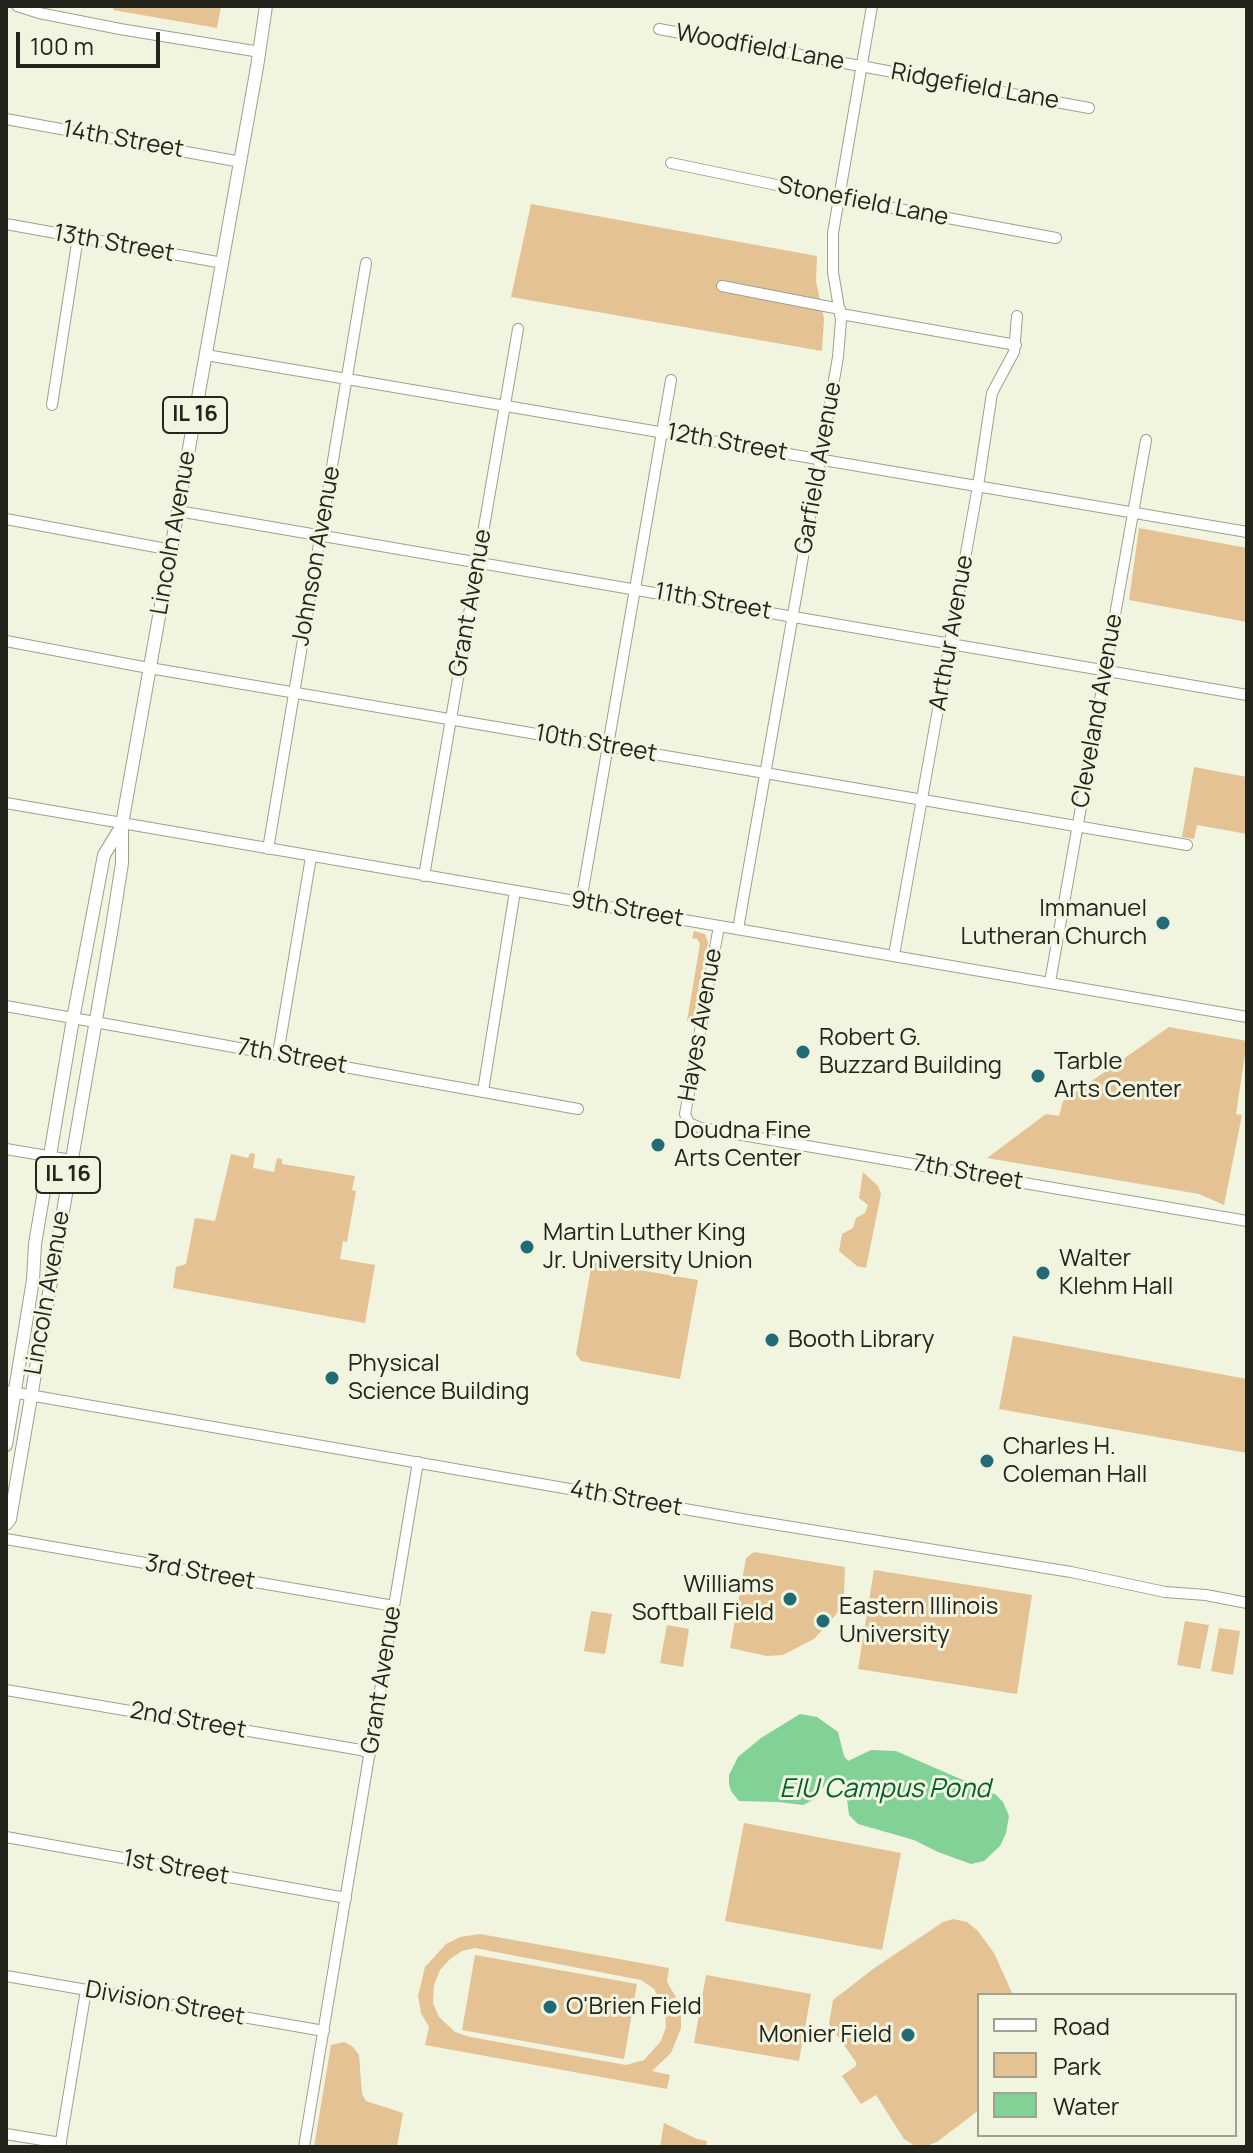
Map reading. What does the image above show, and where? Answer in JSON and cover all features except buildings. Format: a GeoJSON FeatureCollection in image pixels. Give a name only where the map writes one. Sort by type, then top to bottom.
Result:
{"type":"FeatureCollection","features":[{"type":"Feature","properties":{"kind":"main road","name":"Lincoln Avenue"},"geometry":{"type":"LineString","coordinates":[[6,1524],[10,1519],[122,863],[122,824],[241,162],[266,6]]}},
{"type":"Feature","properties":{"kind":"main road","name":"Lincoln Avenue"},"geometry":{"type":"LineString","coordinates":[[6,1445],[10,1392],[33,1280],[35,1244],[73,1019],[104,855],[122,824]]}},
{"type":"Feature","properties":{"kind":"street"},"geometry":{"type":"LineString","coordinates":[[17,6],[120,29],[260,52]]}},
{"type":"Feature","properties":{"kind":"street","name":"Garfield Avenue"},"geometry":{"type":"LineString","coordinates":[[738,929],[841,340],[832,252],[872,6]]}},
{"type":"Feature","properties":{"kind":"street","name":"Woodfield Lane"},"geometry":{"type":"LineString","coordinates":[[659,29],[861,66]]}},
{"type":"Feature","properties":{"kind":"street","name":"Ridgefield Lane"},"geometry":{"type":"LineString","coordinates":[[861,66],[1089,108]]}},
{"type":"Feature","properties":{"kind":"street","name":"14th Street"},"geometry":{"type":"LineString","coordinates":[[6,119],[241,162]]}},
{"type":"Feature","properties":{"kind":"street","name":"Stonefield Lane"},"geometry":{"type":"LineString","coordinates":[[671,163],[1056,238]]}},
{"type":"Feature","properties":{"kind":"street","name":"13th Street"},"geometry":{"type":"LineString","coordinates":[[6,224],[223,263]]}},
{"type":"Feature","properties":{"kind":"street"},"geometry":{"type":"LineString","coordinates":[[52,405],[78,237]]}},
{"type":"Feature","properties":{"kind":"street","name":"Johnson Avenue"},"geometry":{"type":"LineString","coordinates":[[268,849],[366,263]]}},
{"type":"Feature","properties":{"kind":"street"},"geometry":{"type":"LineString","coordinates":[[722,286],[1016,345]]}},
{"type":"Feature","properties":{"kind":"street","name":"Arthur Avenue"},"geometry":{"type":"LineString","coordinates":[[894,955],[951,643],[992,393],[1016,345],[1017,316]]}},
{"type":"Feature","properties":{"kind":"street","name":"Grant Avenue"},"geometry":{"type":"LineString","coordinates":[[424,876],[518,329]]}},
{"type":"Feature","properties":{"kind":"street","name":"12th Street"},"geometry":{"type":"LineString","coordinates":[[206,355],[1247,532]]}},
{"type":"Feature","properties":{"kind":"street"},"geometry":{"type":"LineString","coordinates":[[581,902],[671,380]]}},
{"type":"Feature","properties":{"kind":"street","name":"Cleveland Avenue"},"geometry":{"type":"LineString","coordinates":[[1050,982],[1146,440]]}},
{"type":"Feature","properties":{"kind":"street","name":"11th Street"},"geometry":{"type":"LineString","coordinates":[[178,511],[1247,695]]}},
{"type":"Feature","properties":{"kind":"street"},"geometry":{"type":"LineString","coordinates":[[6,519],[172,550]]}},
{"type":"Feature","properties":{"kind":"street","name":"10th Street"},"geometry":{"type":"LineString","coordinates":[[6,641],[1187,845]]}},
{"type":"Feature","properties":{"kind":"street","name":"9th Street"},"geometry":{"type":"LineString","coordinates":[[6,803],[1247,1017]]}},
{"type":"Feature","properties":{"kind":"street"},"geometry":{"type":"LineString","coordinates":[[278,1054],[311,857]]}},
{"type":"Feature","properties":{"kind":"street"},"geometry":{"type":"LineString","coordinates":[[483,1091],[515,891]]}},
{"type":"Feature","properties":{"kind":"street","name":"Hayes Avenue"},"geometry":{"type":"LineString","coordinates":[[689,1123],[685,1114],[719,926]]}},
{"type":"Feature","properties":{"kind":"street","name":"7th Street"},"geometry":{"type":"LineString","coordinates":[[6,1006],[578,1109]]}},
{"type":"Feature","properties":{"kind":"street","name":"7th Street"},"geometry":{"type":"LineString","coordinates":[[689,1123],[701,1128],[1247,1221]]}},
{"type":"Feature","properties":{"kind":"street"},"geometry":{"type":"LineString","coordinates":[[6,1149],[71,1160]]}},
{"type":"Feature","properties":{"kind":"street","name":"4th Street"},"geometry":{"type":"LineString","coordinates":[[10,1392],[742,1519],[1086,1575],[1153,1590],[1247,1603]]}},
{"type":"Feature","properties":{"kind":"street","name":"Grant Avenue"},"geometry":{"type":"LineString","coordinates":[[304,2147],[418,1462]]}},
{"type":"Feature","properties":{"kind":"street","name":"3rd Street"},"geometry":{"type":"LineString","coordinates":[[6,1539],[394,1606]]}},
{"type":"Feature","properties":{"kind":"street","name":"2nd Street"},"geometry":{"type":"LineString","coordinates":[[6,1690],[370,1754]]}},
{"type":"Feature","properties":{"kind":"street","name":"1st Street"},"geometry":{"type":"LineString","coordinates":[[6,1837],[346,1898]]}},
{"type":"Feature","properties":{"kind":"street","name":"Division Street"},"geometry":{"type":"LineString","coordinates":[[6,1976],[324,2031]]}},
{"type":"Feature","properties":{"kind":"street"},"geometry":{"type":"LineString","coordinates":[[6,2134],[60,2145],[86,1990]]}},
{"type":"Feature","properties":{"kind":"green space"},"geometry":{"type":"Polygon","coordinates":[[[114,6],[221,6],[217,28],[113,10],[114,6]]]}},
{"type":"Feature","properties":{"kind":"green space"},"geometry":{"type":"Polygon","coordinates":[[[531,204],[817,256],[816,281],[824,319],[822,351],[511,297],[531,204]]]}},
{"type":"Feature","properties":{"kind":"green space"},"geometry":{"type":"Polygon","coordinates":[[[1139,528],[1247,548],[1247,622],[1129,600],[1139,528]]]}},
{"type":"Feature","properties":{"kind":"green space"},"geometry":{"type":"Polygon","coordinates":[[[1194,767],[1247,777],[1247,834],[1197,825],[1194,839],[1182,837],[1194,767]]]}},
{"type":"Feature","properties":{"kind":"green space"},"geometry":{"type":"Polygon","coordinates":[[[694,931],[705,934],[708,943],[693,1022],[687,1021],[700,944],[692,938],[694,931]]]}},
{"type":"Feature","properties":{"kind":"green space"},"geometry":{"type":"Polygon","coordinates":[[[1169,1027],[1247,1041],[1236,1114],[1242,1115],[1224,1205],[1199,1194],[987,1158],[1046,1114],[1059,1116],[1063,1101],[1169,1027]]]}},
{"type":"Feature","properties":{"kind":"green space"},"geometry":{"type":"Polygon","coordinates":[[[250,1153],[255,1154],[253,1168],[274,1172],[277,1158],[282,1159],[282,1164],[355,1176],[352,1190],[356,1191],[347,1242],[343,1241],[340,1259],[375,1265],[365,1323],[173,1288],[176,1267],[186,1264],[195,1218],[215,1221],[231,1154],[248,1158],[250,1153]]]}},
{"type":"Feature","properties":{"kind":"green space"},"geometry":{"type":"Polygon","coordinates":[[[863,1172],[878,1186],[881,1194],[866,1268],[857,1266],[839,1251],[842,1234],[853,1228],[856,1218],[865,1213],[868,1205],[859,1198],[863,1172]]]}},
{"type":"Feature","properties":{"kind":"green space"},"geometry":{"type":"Polygon","coordinates":[[[592,1262],[698,1280],[680,1379],[581,1361],[576,1354],[592,1262]]]}},
{"type":"Feature","properties":{"kind":"green space"},"geometry":{"type":"Polygon","coordinates":[[[1013,1336],[1247,1379],[1247,1453],[999,1409],[1013,1336]]]}},
{"type":"Feature","properties":{"kind":"green space","name":"Williams Softball Field"},"geometry":{"type":"Polygon","coordinates":[[[754,1552],[845,1567],[844,1594],[839,1611],[814,1639],[783,1655],[767,1656],[730,1648],[746,1558],[754,1552]]]}},
{"type":"Feature","properties":{"kind":"green space"},"geometry":{"type":"Polygon","coordinates":[[[874,1570],[1032,1595],[1017,1694],[858,1669],[874,1570]]]}},
{"type":"Feature","properties":{"kind":"green space"},"geometry":{"type":"Polygon","coordinates":[[[591,1611],[612,1614],[605,1654],[584,1651],[591,1611]]]}},
{"type":"Feature","properties":{"kind":"green space"},"geometry":{"type":"Polygon","coordinates":[[[1185,1621],[1209,1625],[1200,1669],[1177,1665],[1185,1621]]]}},
{"type":"Feature","properties":{"kind":"green space"},"geometry":{"type":"Polygon","coordinates":[[[667,1625],[689,1629],[683,1667],[660,1663],[667,1625]]]}},
{"type":"Feature","properties":{"kind":"green space"},"geometry":{"type":"Polygon","coordinates":[[[1219,1628],[1240,1631],[1233,1675],[1211,1671],[1219,1628]]]}},
{"type":"Feature","properties":{"kind":"green space"},"geometry":{"type":"Polygon","coordinates":[[[744,1823],[901,1853],[882,1950],[725,1921],[744,1823]]]}},
{"type":"Feature","properties":{"kind":"green space","name":"Monier Field"},"geometry":{"type":"Polygon","coordinates":[[[953,1919],[967,1922],[978,1931],[994,1953],[1012,1993],[977,1993],[977,2112],[937,2142],[915,2146],[904,2139],[876,2095],[861,2104],[842,2076],[856,2066],[856,2062],[829,2024],[833,2000],[943,1922],[953,1919]]]}},
{"type":"Feature","properties":{"kind":"green space"},"geometry":{"type":"Polygon","coordinates":[[[480,1934],[669,1968],[667,1982],[677,1999],[681,2028],[671,2053],[652,2071],[670,2075],[667,2089],[425,2045],[429,2027],[421,2013],[418,1996],[425,1967],[446,1944],[460,1937],[480,1934]],[[475,1948],[462,1951],[440,1970],[434,1985],[433,2003],[439,2017],[455,2032],[470,2037],[626,2065],[644,2060],[661,2041],[666,2027],[665,2009],[654,1989],[641,1980],[475,1948]]]}},
{"type":"Feature","properties":{"kind":"green space","name":"O'Brien Field"},"geometry":{"type":"Polygon","coordinates":[[[475,1955],[637,1984],[624,2059],[462,2030],[475,1955]]]}},
{"type":"Feature","properties":{"kind":"green space"},"geometry":{"type":"Polygon","coordinates":[[[706,1975],[811,1994],[799,2061],[694,2043],[706,1975]]]}},
{"type":"Feature","properties":{"kind":"green space"},"geometry":{"type":"Polygon","coordinates":[[[344,2042],[359,2055],[362,2094],[366,2101],[403,2113],[397,2147],[314,2147],[331,2045],[344,2042]]]}},
{"type":"Feature","properties":{"kind":"green space"},"geometry":{"type":"Polygon","coordinates":[[[664,2123],[707,2141],[706,2147],[660,2147],[664,2123]]]}},
{"type":"Feature","properties":{"kind":"water","name":"EIU Campus Pond"},"geometry":{"type":"Polygon","coordinates":[[[800,1714],[817,1717],[838,1732],[848,1761],[871,1750],[896,1751],[995,1794],[1003,1802],[1009,1816],[1000,1846],[984,1861],[971,1864],[914,1840],[858,1824],[849,1815],[845,1784],[840,1778],[829,1779],[815,1799],[803,1805],[739,1801],[729,1784],[729,1775],[738,1757],[761,1738],[800,1714]]]}},
{"type":"Feature","properties":{"kind":"place","name":"Immanuel Lutheran Church"},"geometry":{"type":"Point","coordinates":[1163,923]}},
{"type":"Feature","properties":{"kind":"place","name":"Robert G. Buzzard Building"},"geometry":{"type":"Point","coordinates":[803,1052]}},
{"type":"Feature","properties":{"kind":"place","name":"Tarble Arts Center"},"geometry":{"type":"Point","coordinates":[1038,1076]}},
{"type":"Feature","properties":{"kind":"place","name":"Doudna Fine Arts Center"},"geometry":{"type":"Point","coordinates":[658,1145]}},
{"type":"Feature","properties":{"kind":"place","name":"Martin Luther King Jr. University Union"},"geometry":{"type":"Point","coordinates":[527,1247]}},
{"type":"Feature","properties":{"kind":"place","name":"Walter Klehm Hall"},"geometry":{"type":"Point","coordinates":[1043,1273]}},
{"type":"Feature","properties":{"kind":"place","name":"Booth Library"},"geometry":{"type":"Point","coordinates":[772,1340]}},
{"type":"Feature","properties":{"kind":"place","name":"Physical Science Building"},"geometry":{"type":"Point","coordinates":[332,1378]}},
{"type":"Feature","properties":{"kind":"place","name":"Charles H. Coleman Hall"},"geometry":{"type":"Point","coordinates":[987,1461]}},
{"type":"Feature","properties":{"kind":"place","name":"Williams Softball Field"},"geometry":{"type":"Point","coordinates":[790,1599]}},
{"type":"Feature","properties":{"kind":"place","name":"Eastern Illinois University"},"geometry":{"type":"Point","coordinates":[823,1621]}},
{"type":"Feature","properties":{"kind":"place","name":"O'Brien Field"},"geometry":{"type":"Point","coordinates":[550,2007]}},
{"type":"Feature","properties":{"kind":"place","name":"Monier Field"},"geometry":{"type":"Point","coordinates":[908,2035]}}]}
